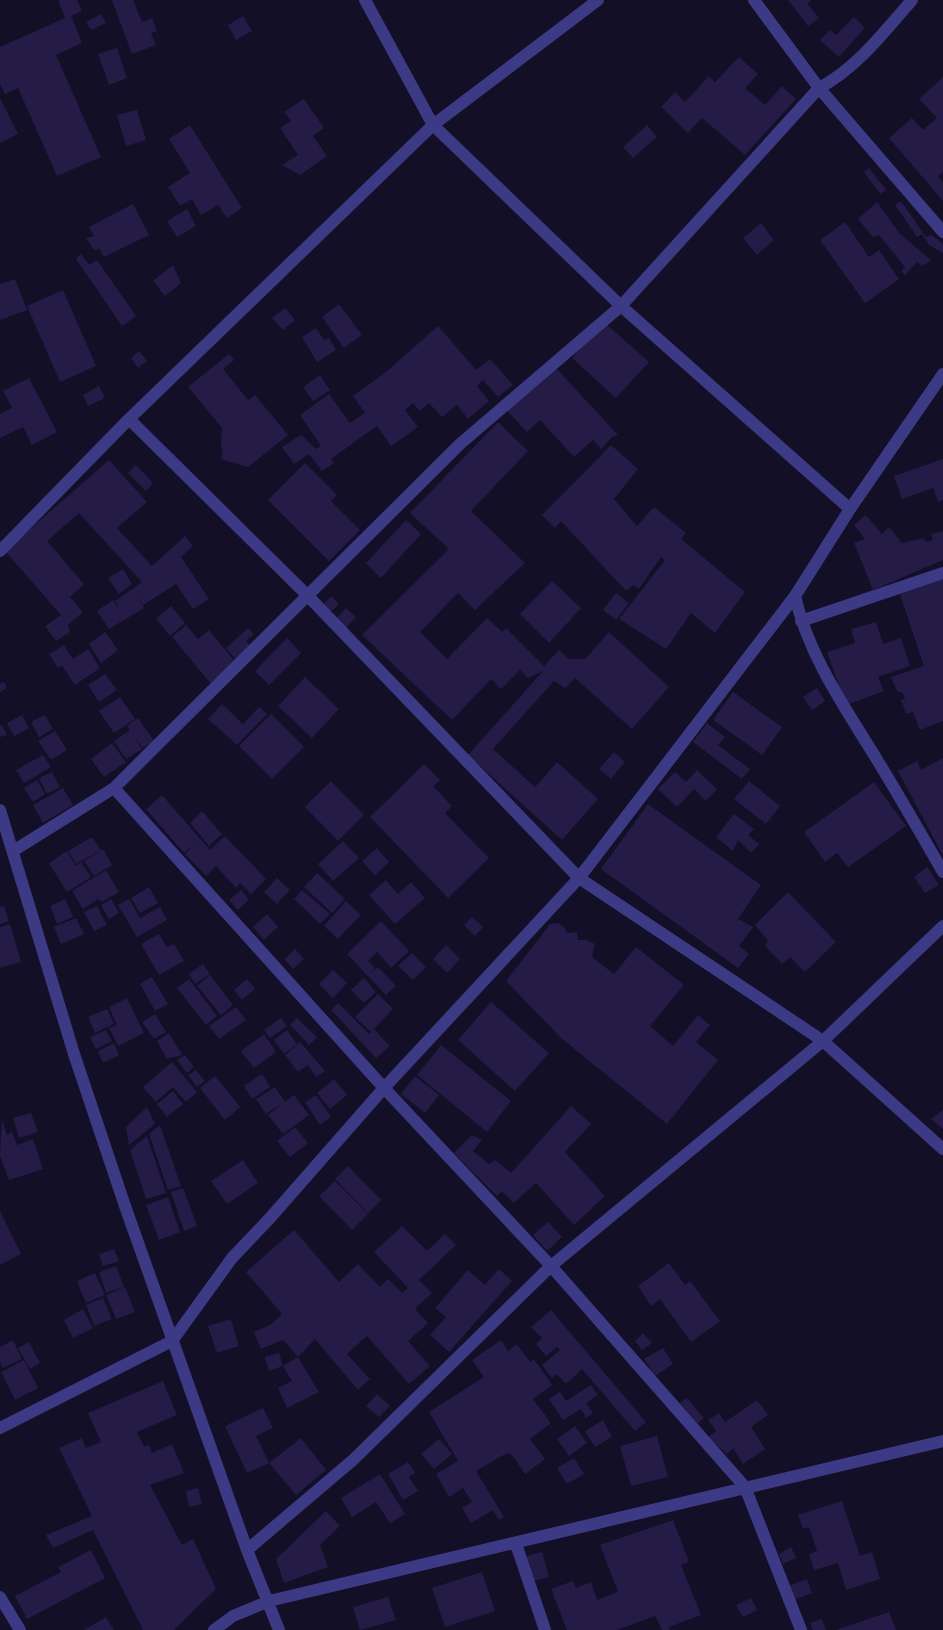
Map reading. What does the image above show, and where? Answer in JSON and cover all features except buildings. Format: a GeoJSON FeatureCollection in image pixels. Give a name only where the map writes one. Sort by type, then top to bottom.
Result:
{"type":"FeatureCollection","features":[{"type":"Feature","properties":{"kind":"street"},"geometry":{"type":"LineString","coordinates":[[365,0],[433,125],[621,306],[850,509]]}},
{"type":"Feature","properties":{"kind":"street"},"geometry":{"type":"LineString","coordinates":[[0,551],[129,419],[433,125],[598,0]]}},
{"type":"Feature","properties":{"kind":"street"},"geometry":{"type":"LineString","coordinates":[[754,0],[819,88],[943,232]]}},
{"type":"Feature","properties":{"kind":"street"},"geometry":{"type":"LineString","coordinates":[[13,850],[114,788],[307,594],[460,444],[621,306],[819,88],[836,79],[884,33],[912,0]]}},
{"type":"Feature","properties":{"kind":"street"},"geometry":{"type":"LineString","coordinates":[[0,1428],[172,1341],[232,1258],[270,1218],[384,1088],[579,878],[795,596],[850,509],[943,374]]}},
{"type":"Feature","properties":{"kind":"street"},"geometry":{"type":"LineString","coordinates":[[129,419],[307,594],[579,878],[823,1041],[943,1149]]}},
{"type":"Feature","properties":{"kind":"street"},"geometry":{"type":"LineString","coordinates":[[801,621],[943,574]]}},
{"type":"Feature","properties":{"kind":"street"},"geometry":{"type":"LineString","coordinates":[[795,596],[801,621],[836,696],[943,872]]}},
{"type":"Feature","properties":{"kind":"street"},"geometry":{"type":"LineString","coordinates":[[114,788],[384,1088],[551,1266],[745,1487],[800,1630]]}},
{"type":"Feature","properties":{"kind":"street"},"geometry":{"type":"LineString","coordinates":[[0,810],[74,1054],[172,1341],[247,1550],[279,1630]]}},
{"type":"Feature","properties":{"kind":"street"},"geometry":{"type":"LineString","coordinates":[[247,1550],[353,1460],[551,1266],[823,1041],[943,926]]}},
{"type":"Feature","properties":{"kind":"street"},"geometry":{"type":"LineString","coordinates":[[214,1630],[233,1616],[269,1601],[516,1544],[745,1487],[943,1441]]}},
{"type":"Feature","properties":{"kind":"street"},"geometry":{"type":"LineString","coordinates":[[516,1544],[545,1630]]}},
{"type":"Feature","properties":{"kind":"street"},"geometry":{"type":"LineString","coordinates":[[0,1597],[20,1630]]}}]}
